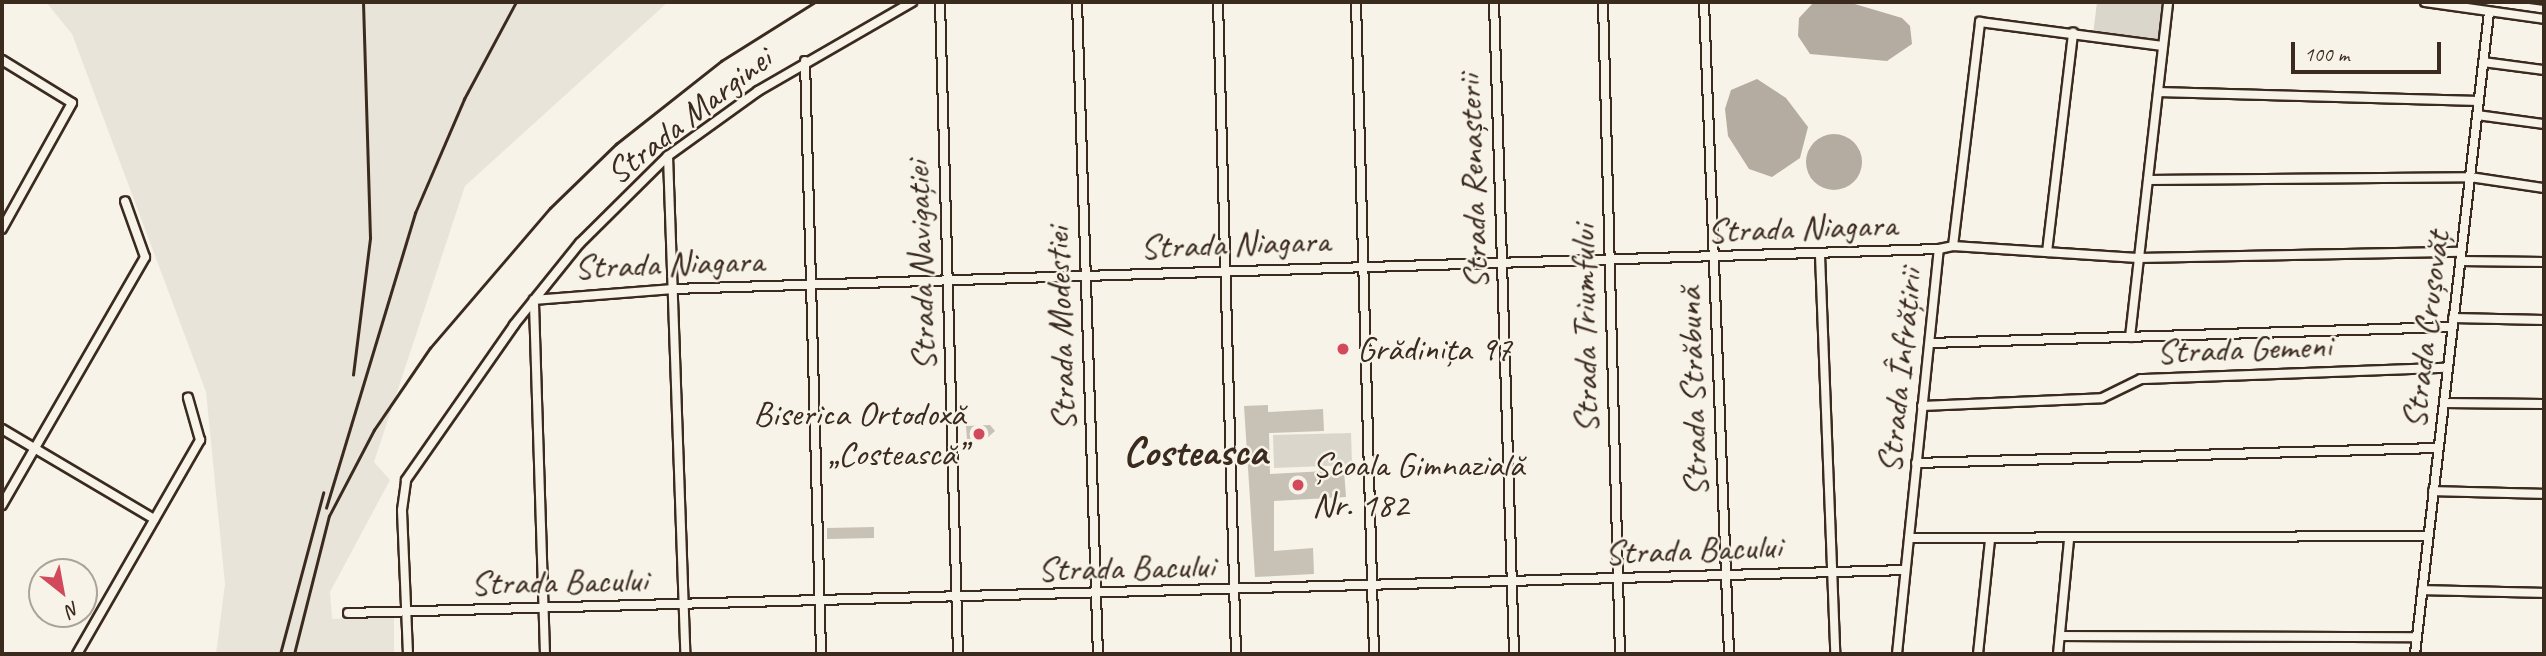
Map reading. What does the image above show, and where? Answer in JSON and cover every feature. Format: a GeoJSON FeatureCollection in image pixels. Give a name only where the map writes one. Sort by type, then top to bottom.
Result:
{"type":"FeatureCollection","features":[{"type":"Feature","properties":{"kind":"street","name":"Strada Marginei"},"geometry":{"type":"LineString","coordinates":[[407,612],[402,510],[406,480],[534,300],[580,243],[668,156],[805,61],[912,2]]}},
{"type":"Feature","properties":{"kind":"street","name":"Strada Navigației"},"geometry":{"type":"LineString","coordinates":[[940,2],[958,654]]}},
{"type":"Feature","properties":{"kind":"street","name":"Strada Modestiei"},"geometry":{"type":"LineString","coordinates":[[1077,2],[1098,654]]}},
{"type":"Feature","properties":{"kind":"street"},"geometry":{"type":"LineString","coordinates":[[1218,2],[1236,654]]}},
{"type":"Feature","properties":{"kind":"street"},"geometry":{"type":"LineString","coordinates":[[1356,2],[1374,654]]}},
{"type":"Feature","properties":{"kind":"street","name":"Strada Renașterii"},"geometry":{"type":"LineString","coordinates":[[1494,2],[1514,654]]}},
{"type":"Feature","properties":{"kind":"street","name":"Strada Triumfului"},"geometry":{"type":"LineString","coordinates":[[1603,2],[1620,654]]}},
{"type":"Feature","properties":{"kind":"street","name":"Strada Străbună"},"geometry":{"type":"LineString","coordinates":[[1704,2],[1729,654]]}},
{"type":"Feature","properties":{"kind":"street"},"geometry":{"type":"LineString","coordinates":[[2130,337],[2168,2]]}},
{"type":"Feature","properties":{"kind":"street"},"geometry":{"type":"LineString","coordinates":[[2424,2],[2544,19]]}},
{"type":"Feature","properties":{"kind":"street","name":"Strada Crușovăț"},"geometry":{"type":"LineString","coordinates":[[2415,654],[2489,12]]}},
{"type":"Feature","properties":{"kind":"street","name":"Strada Înfrățirii"},"geometry":{"type":"LineString","coordinates":[[1897,654],[1939,249],[1953,246],[1980,22],[2073,33]]}},
{"type":"Feature","properties":{"kind":"street"},"geometry":{"type":"LineString","coordinates":[[2047,252],[2073,33],[2162,46]]}},
{"type":"Feature","properties":{"kind":"street"},"geometry":{"type":"LineString","coordinates":[[2,60],[72,103],[2,229]]}},
{"type":"Feature","properties":{"kind":"street"},"geometry":{"type":"LineString","coordinates":[[805,61],[821,654]]}},
{"type":"Feature","properties":{"kind":"street"},"geometry":{"type":"LineString","coordinates":[[2483,62],[2544,71]]}},
{"type":"Feature","properties":{"kind":"street"},"geometry":{"type":"LineString","coordinates":[[2158,92],[2479,101]]}},
{"type":"Feature","properties":{"kind":"street"},"geometry":{"type":"LineString","coordinates":[[2477,115],[2544,124]]}},
{"type":"Feature","properties":{"kind":"street"},"geometry":{"type":"LineString","coordinates":[[668,156],[685,654]]}},
{"type":"Feature","properties":{"kind":"street"},"geometry":{"type":"LineString","coordinates":[[2148,180],[2470,177],[2544,188]]}},
{"type":"Feature","properties":{"kind":"street"},"geometry":{"type":"LineString","coordinates":[[2,505],[145,257],[125,201]]}},
{"type":"Feature","properties":{"kind":"street"},"geometry":{"type":"LineString","coordinates":[[1953,246],[2138,258],[2460,257],[2544,262]]}},
{"type":"Feature","properties":{"kind":"street","name":"Strada Niagara"},"geometry":{"type":"LineString","coordinates":[[534,300],[673,289],[947,282],[1363,266],[1819,255],[1939,249]]}},
{"type":"Feature","properties":{"kind":"street"},"geometry":{"type":"LineString","coordinates":[[1819,255],[1835,654]]}},
{"type":"Feature","properties":{"kind":"street"},"geometry":{"type":"LineString","coordinates":[[534,300],[545,654]]}},
{"type":"Feature","properties":{"kind":"street"},"geometry":{"type":"LineString","coordinates":[[1930,342],[2130,337],[2544,320]]}},
{"type":"Feature","properties":{"kind":"street","name":"Strada Gemeni"},"geometry":{"type":"LineString","coordinates":[[1922,406],[2102,398],[2141,379],[2448,368]]}},
{"type":"Feature","properties":{"kind":"street"},"geometry":{"type":"LineString","coordinates":[[77,654],[200,440],[188,398]]}},
{"type":"Feature","properties":{"kind":"street"},"geometry":{"type":"LineString","coordinates":[[2444,403],[2544,404]]}},
{"type":"Feature","properties":{"kind":"street"},"geometry":{"type":"LineString","coordinates":[[2,429],[155,519]]}},
{"type":"Feature","properties":{"kind":"street"},"geometry":{"type":"LineString","coordinates":[[1916,463],[2438,448]]}},
{"type":"Feature","properties":{"kind":"street"},"geometry":{"type":"LineString","coordinates":[[2433,491],[2544,494]]}},
{"type":"Feature","properties":{"kind":"street"},"geometry":{"type":"LineString","coordinates":[[1909,538],[2069,540],[2428,536]]}},
{"type":"Feature","properties":{"kind":"street"},"geometry":{"type":"LineString","coordinates":[[1978,654],[1990,540]]}},
{"type":"Feature","properties":{"kind":"street"},"geometry":{"type":"LineString","coordinates":[[2058,654],[2069,540]]}},
{"type":"Feature","properties":{"kind":"street","name":"Strada Bacului"},"geometry":{"type":"LineString","coordinates":[[348,613],[1234,592],[1905,570]]}},
{"type":"Feature","properties":{"kind":"street"},"geometry":{"type":"LineString","coordinates":[[2422,590],[2544,593]]}},
{"type":"Feature","properties":{"kind":"street"},"geometry":{"type":"LineString","coordinates":[[407,612],[408,654]]}},
{"type":"Feature","properties":{"kind":"street"},"geometry":{"type":"LineString","coordinates":[[2060,636],[2417,637]]}},
{"type":"Feature","properties":{"kind":"shaded area"},"geometry":{"type":"Polygon","coordinates":[[[46,2],[668,2],[465,186],[374,462],[390,480],[330,592],[332,619],[394,616],[394,654],[216,654],[225,584],[206,392],[72,34],[46,2]]]}},
{"type":"Feature","properties":{"kind":"shaded area"},"geometry":{"type":"Polygon","coordinates":[[[1814,2],[1848,2],[1902,18],[1910,26],[1912,44],[1887,61],[1810,54],[1798,36],[1799,18],[1814,2]]]}},
{"type":"Feature","properties":{"kind":"shaded area"},"geometry":{"type":"Polygon","coordinates":[[[2097,2],[2168,2],[2162,46],[2093,35],[2097,2]]]}},
{"type":"Feature","properties":{"kind":"shaded area"},"geometry":{"type":"Polygon","coordinates":[[[1757,79],[1786,98],[1808,127],[1800,158],[1772,177],[1749,169],[1728,136],[1725,109],[1731,90],[1757,79]]]}},
{"type":"Feature","properties":{"kind":"shaded area"},"geometry":{"type":"Polygon","coordinates":[[[1834,134],[1845,136],[1854,142],[1860,151],[1860,173],[1854,182],[1845,188],[1834,190],[1823,188],[1814,182],[1808,173],[1806,162],[1808,151],[1814,142],[1823,136],[1834,134]]]}},
{"type":"Feature","properties":{"kind":"shaded area"},"geometry":{"type":"Polygon","coordinates":[[[1351,433],[1352,465],[1274,468],[1273,435],[1351,433]]]}},
{"type":"Feature","properties":{"kind":"building","name":"Școala Gimnazială Nr. 182"},"geometry":{"type":"Polygon","coordinates":[[[1268,405],[1268,412],[1323,409],[1324,431],[1269,433],[1270,474],[1344,470],[1346,497],[1274,501],[1274,551],[1313,548],[1314,574],[1255,577],[1244,406],[1268,405]]]}},
{"type":"Feature","properties":{"kind":"building","name":"Biserica Ortodoxă „Costească”"},"geometry":{"type":"Polygon","coordinates":[[[990,425],[995,431],[987,438],[967,439],[966,426],[990,425]]]}},
{"type":"Feature","properties":{"kind":"building"},"geometry":{"type":"Polygon","coordinates":[[[874,527],[874,538],[827,539],[827,528],[874,527]]]}},
{"type":"Feature","properties":{"kind":"railway"},"geometry":{"type":"LineString","coordinates":[[353,375],[370,238],[363,2]]}},
{"type":"Feature","properties":{"kind":"railway"},"geometry":{"type":"LineString","coordinates":[[326,508],[415,213],[464,99],[516,2]]}},
{"type":"Feature","properties":{"kind":"railway"},"geometry":{"type":"LineString","coordinates":[[294,654],[329,516],[374,430],[430,348],[550,208],[616,144],[721,61],[815,2]]}},
{"type":"Feature","properties":{"kind":"railway"},"geometry":{"type":"LineString","coordinates":[[2528,2],[2544,4]]}},
{"type":"Feature","properties":{"kind":"railway"},"geometry":{"type":"LineString","coordinates":[[280,654],[323,493]]}},
{"type":"Feature","properties":{"kind":"place","name":"Grădinița 97"},"geometry":{"type":"Point","coordinates":[1343,349]}},
{"type":"Feature","properties":{"kind":"place","name":"Biserica Ortodoxă „Costească”"},"geometry":{"type":"Point","coordinates":[979,434]}},
{"type":"Feature","properties":{"kind":"place","name":"Școala Gimnazială Nr. 182"},"geometry":{"type":"Point","coordinates":[1298,485]}},
{"type":"Feature","properties":{"kind":"district","name":"Costeasca"},"geometry":{"type":"Point","coordinates":[1195,452]}}]}
